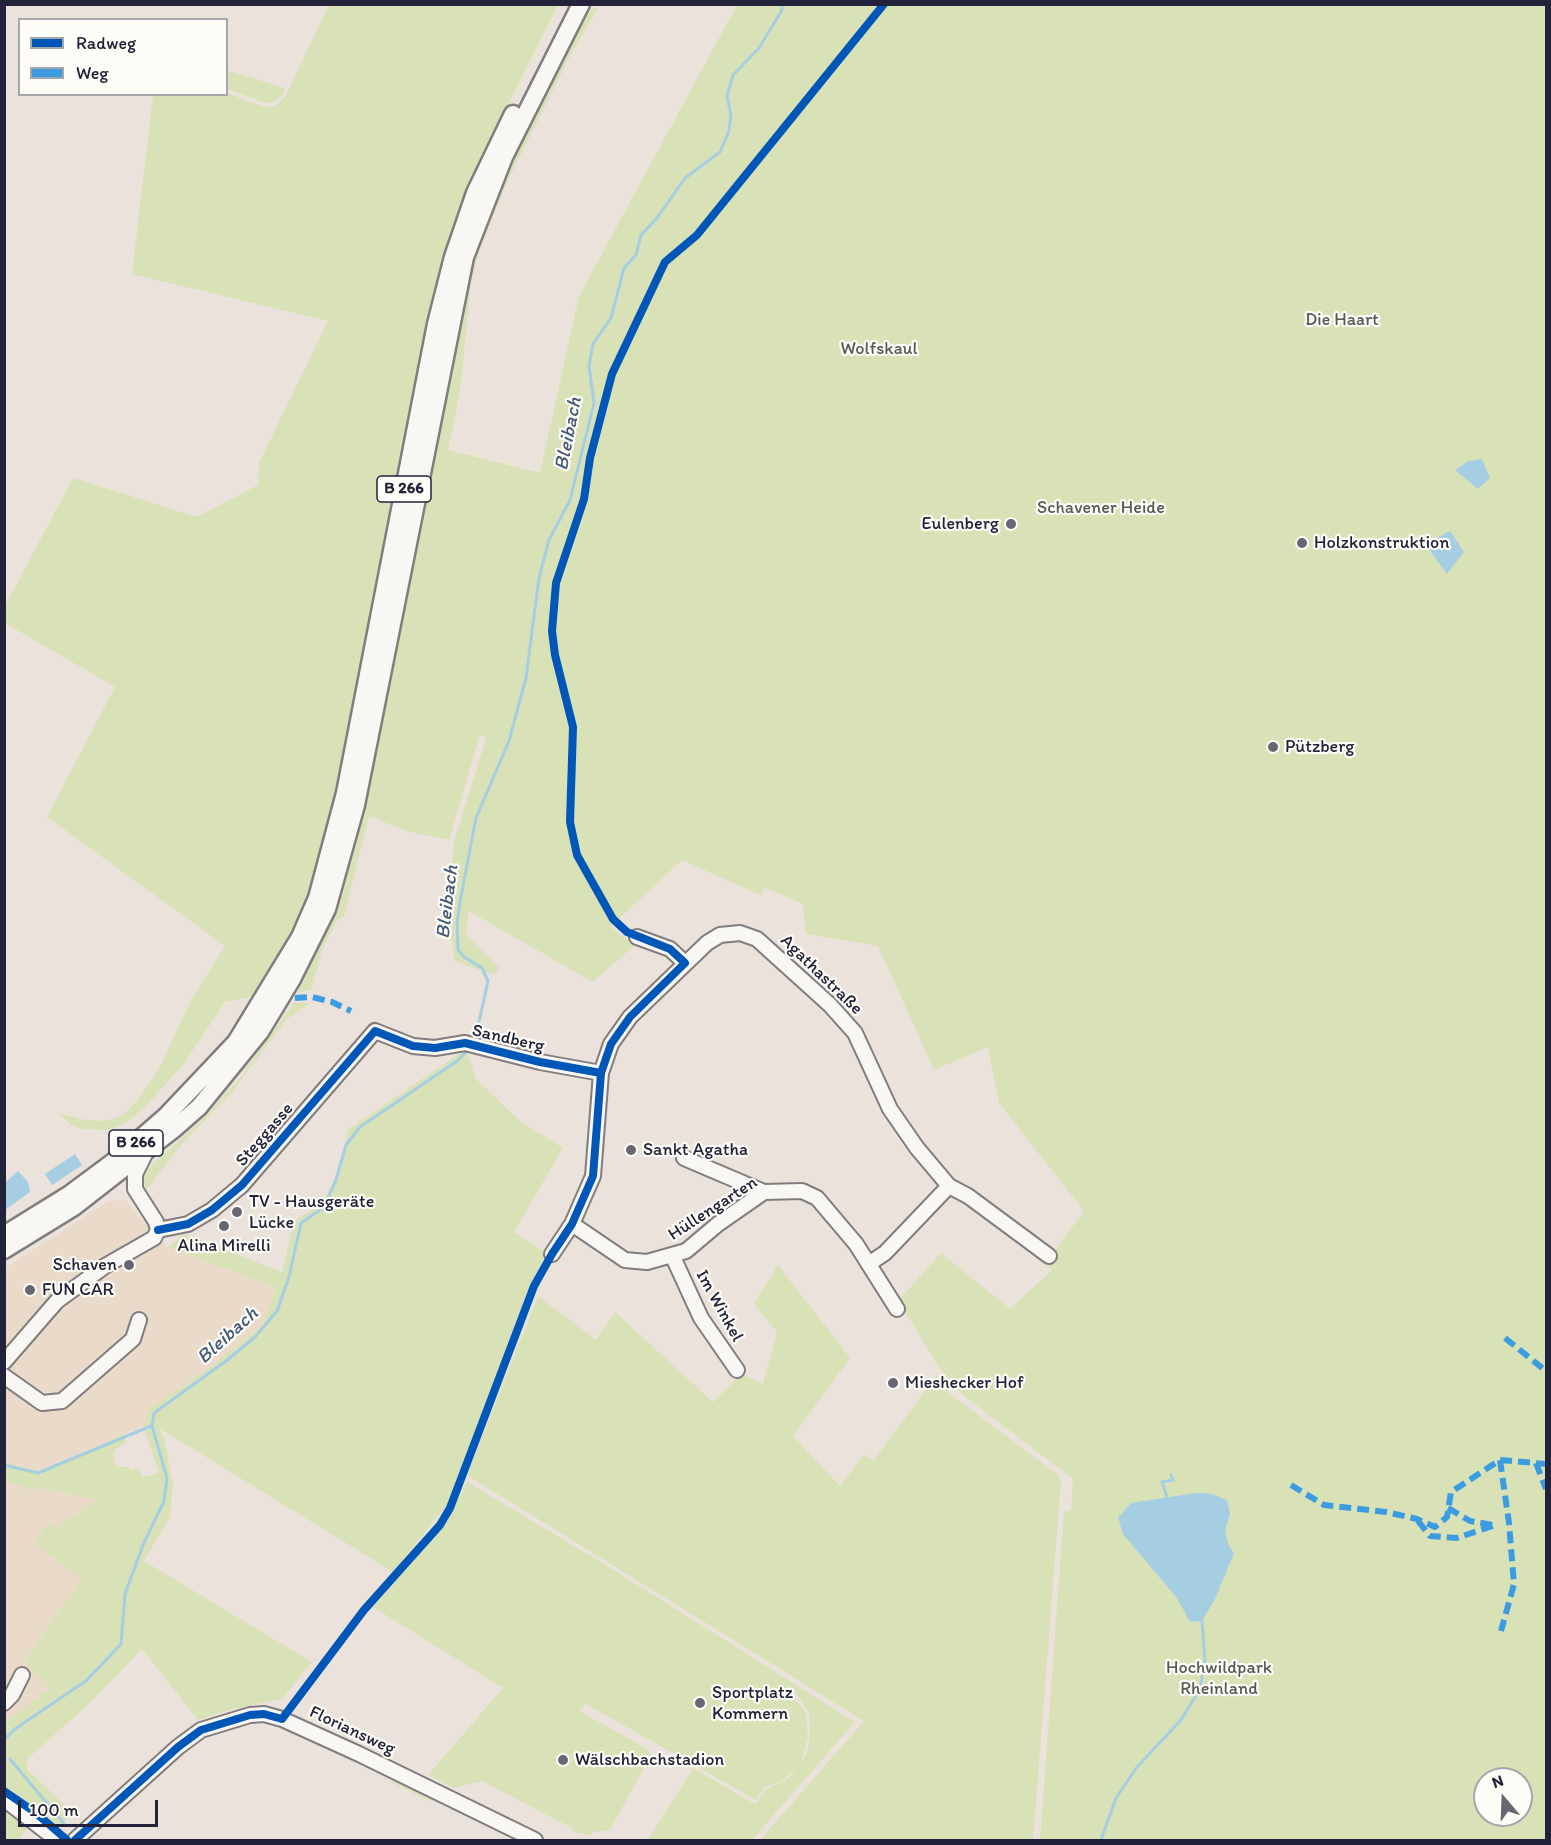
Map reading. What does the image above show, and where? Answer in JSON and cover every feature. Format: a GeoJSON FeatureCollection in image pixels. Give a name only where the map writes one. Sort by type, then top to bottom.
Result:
{"type":"FeatureCollection","features":[{"type":"Feature","properties":{"kind":"main road","name":"B 266"},"geometry":{"type":"LineString","coordinates":[[4,1235],[70,1194],[113,1162],[166,1116],[198,1084],[246,1027],[300,937],[317,898],[345,794],[436,324],[453,257],[475,193],[493,151],[572,4]]}},
{"type":"Feature","properties":{"kind":"main road","name":"B 266"},"geometry":{"type":"LineString","coordinates":[[4,1250],[74,1207],[146,1152],[199,1107],[231,1070],[273,1010],[292,979],[327,909],[356,805],[465,257],[504,157],[581,4]]}},
{"type":"Feature","properties":{"kind":"street","name":"Agathastraße"},"geometry":{"type":"LineString","coordinates":[[552,1254],[572,1224],[593,1176],[601,1073],[611,1044],[630,1017],[685,963],[720,935],[740,933],[757,939],[830,1005],[855,1033],[890,1109],[917,1148],[949,1186],[968,1196],[1049,1256]]}},
{"type":"Feature","properties":{"kind":"street"},"geometry":{"type":"LineString","coordinates":[[637,937],[670,950],[685,963]]}},
{"type":"Feature","properties":{"kind":"street","name":"Sandberg"},"geometry":{"type":"LineString","coordinates":[[375,1031],[424,1048],[470,1044],[540,1062],[601,1073]]}},
{"type":"Feature","properties":{"kind":"street","name":"Steggasse"},"geometry":{"type":"LineString","coordinates":[[158,1230],[188,1224],[212,1210],[242,1185],[375,1031]]}},
{"type":"Feature","properties":{"kind":"street"},"geometry":{"type":"LineString","coordinates":[[4,1362],[57,1301],[105,1266],[147,1244],[158,1230],[156,1222],[135,1189],[135,1174],[146,1152]]}},
{"type":"Feature","properties":{"kind":"street"},"geometry":{"type":"LineString","coordinates":[[684,1158],[764,1192]]}},
{"type":"Feature","properties":{"kind":"street"},"geometry":{"type":"LineString","coordinates":[[870,1263],[891,1247],[949,1186]]}},
{"type":"Feature","properties":{"kind":"street","name":"Hüllengarten"},"geometry":{"type":"LineString","coordinates":[[572,1224],[625,1260],[647,1262],[673,1257],[686,1251],[718,1224],[764,1192],[802,1191],[817,1198],[870,1263],[897,1309]]}},
{"type":"Feature","properties":{"kind":"street","name":"Im Winkel"},"geometry":{"type":"LineString","coordinates":[[673,1257],[701,1318],[737,1370]]}},
{"type":"Feature","properties":{"kind":"street"},"geometry":{"type":"LineString","coordinates":[[4,1376],[42,1403],[62,1401],[134,1339],[139,1320]]}},
{"type":"Feature","properties":{"kind":"street"},"geometry":{"type":"LineString","coordinates":[[4,1702],[12,1695],[22,1675]]}},
{"type":"Feature","properties":{"kind":"street","name":"Floriansweg"},"geometry":{"type":"LineString","coordinates":[[75,1840],[178,1747],[201,1730],[250,1714],[264,1714],[282,1719],[535,1840]]}},
{"type":"Feature","properties":{"kind":"street"},"geometry":{"type":"LineString","coordinates":[[4,1799],[57,1840]]}},
{"type":"Feature","properties":{"kind":"shaded area"},"geometry":{"type":"Polygon","coordinates":[[[125,1200],[167,1247],[276,1287],[262,1325],[204,1372],[151,1407],[143,1426],[39,1475],[5,1460],[5,1268],[109,1201],[125,1200]]]}},
{"type":"Feature","properties":{"kind":"shaded area"},"geometry":{"type":"Polygon","coordinates":[[[5,1480],[30,1490],[43,1488],[99,1500],[56,1528],[50,1523],[34,1543],[82,1579],[24,1660],[50,1688],[5,1723],[5,1480]]]}},
{"type":"Feature","properties":{"kind":"green space"},"geometry":{"type":"Polygon","coordinates":[[[329,5],[558,5],[469,183],[437,284],[413,394],[343,763],[315,880],[293,936],[256,996],[225,1002],[183,1065],[144,1108],[124,1124],[110,1130],[81,1129],[71,1125],[57,1112],[79,1119],[104,1121],[122,1116],[138,1100],[160,1067],[191,1000],[225,946],[47,817],[115,687],[5,623],[5,606],[73,478],[197,517],[258,485],[259,463],[328,321],[132,274],[153,96],[228,96],[228,93],[264,107],[275,106],[285,97],[329,5]]]}},
{"type":"Feature","properties":{"kind":"green space","name":"Schavener Heide"},"geometry":{"type":"Polygon","coordinates":[[[737,5],[1546,5],[1546,1840],[1040,1840],[1064,1512],[1071,1510],[1073,1479],[963,1395],[943,1373],[898,1301],[941,1253],[1010,1309],[1052,1270],[1045,1264],[1084,1211],[999,1103],[988,1047],[934,1070],[878,946],[806,934],[803,904],[763,888],[762,896],[682,860],[611,926],[621,936],[636,944],[593,982],[469,911],[466,935],[499,968],[494,975],[455,961],[447,916],[454,842],[485,742],[486,736],[480,735],[449,840],[406,831],[369,816],[344,916],[338,919],[322,950],[311,990],[298,992],[338,900],[363,814],[467,275],[495,191],[586,9],[598,8],[572,52],[508,180],[480,249],[471,283],[460,391],[448,450],[540,473],[579,296],[737,5]]]}},
{"type":"Feature","properties":{"kind":"green space"},"geometry":{"type":"Polygon","coordinates":[[[228,71],[285,88],[282,96],[273,102],[265,103],[228,89],[228,71]]]}},
{"type":"Feature","properties":{"kind":"green space"},"geometry":{"type":"Polygon","coordinates":[[[294,1003],[310,1003],[287,1019],[231,1093],[182,1144],[147,1189],[145,1188],[143,1177],[148,1168],[201,1121],[239,1079],[294,1003]]]}},
{"type":"Feature","properties":{"kind":"green space"},"geometry":{"type":"Polygon","coordinates":[[[466,1049],[476,1079],[520,1121],[563,1148],[514,1232],[546,1253],[529,1287],[447,1505],[393,1572],[159,1428],[164,1437],[173,1485],[170,1517],[144,1561],[312,1662],[282,1699],[236,1708],[198,1720],[142,1649],[89,1704],[27,1759],[27,1769],[63,1804],[70,1815],[59,1828],[5,1787],[5,1723],[50,1688],[24,1661],[82,1579],[34,1543],[49,1523],[57,1528],[98,1500],[43,1488],[30,1490],[5,1480],[4,1460],[39,1475],[124,1434],[127,1442],[116,1449],[113,1455],[115,1464],[119,1467],[128,1467],[130,1471],[138,1468],[142,1477],[159,1473],[143,1426],[151,1407],[204,1372],[262,1325],[276,1287],[167,1247],[184,1234],[282,1272],[294,1221],[321,1204],[335,1180],[349,1129],[466,1049]]]}},
{"type":"Feature","properties":{"kind":"green space"},"geometry":{"type":"Polygon","coordinates":[[[778,1265],[850,1358],[793,1436],[840,1486],[864,1455],[873,1461],[937,1375],[949,1393],[1058,1475],[1061,1482],[1033,1840],[760,1840],[864,1721],[467,1475],[538,1296],[596,1340],[615,1312],[713,1402],[741,1374],[763,1384],[777,1332],[754,1304],[778,1265]]]}},
{"type":"Feature","properties":{"kind":"green space"},"geometry":{"type":"Polygon","coordinates":[[[467,1482],[609,1567],[855,1722],[752,1840],[648,1840],[693,1768],[755,1804],[765,1791],[790,1777],[796,1769],[780,1782],[765,1787],[756,1800],[586,1704],[579,1711],[647,1749],[651,1755],[610,1830],[592,1832],[593,1836],[574,1832],[570,1827],[482,1781],[454,1788],[428,1775],[503,1688],[373,1607],[447,1522],[467,1482]],[[787,1686],[806,1714],[808,1737],[801,1762],[807,1753],[810,1735],[809,1713],[794,1690],[787,1686]]]}},
{"type":"Feature","properties":{"kind":"green space"},"geometry":{"type":"Polygon","coordinates":[[[396,1777],[434,1796],[430,1801],[391,1782],[396,1777]]]}},
{"type":"Feature","properties":{"kind":"green space"},"geometry":{"type":"Polygon","coordinates":[[[4,1803],[51,1840],[42,1840],[28,1827],[18,1840],[5,1840],[4,1803]]]}},
{"type":"Feature","properties":{"kind":"water"},"geometry":{"type":"Polygon","coordinates":[[[1482,459],[1490,478],[1478,489],[1455,470],[1468,461],[1482,459]]]}},
{"type":"Feature","properties":{"kind":"water"},"geometry":{"type":"Polygon","coordinates":[[[1450,531],[1464,552],[1447,574],[1425,544],[1450,531]]]}},
{"type":"Feature","properties":{"kind":"water"},"geometry":{"type":"Polygon","coordinates":[[[75,1154],[82,1165],[52,1185],[45,1174],[75,1154]]]}},
{"type":"Feature","properties":{"kind":"water"},"geometry":{"type":"Polygon","coordinates":[[[18,1171],[28,1182],[30,1192],[5,1210],[5,1183],[18,1171]]]}},
{"type":"Feature","properties":{"kind":"water"},"geometry":{"type":"Polygon","coordinates":[[[1195,1493],[1212,1494],[1227,1500],[1230,1514],[1225,1531],[1228,1544],[1234,1553],[1215,1599],[1202,1621],[1190,1622],[1177,1598],[1123,1534],[1118,1518],[1131,1503],[1195,1493]]]}},
{"type":"Feature","properties":{"kind":"waterway","name":"Bleibach"},"geometry":{"type":"LineString","coordinates":[[475,1040],[488,981],[482,968],[464,957],[458,950],[457,923],[460,902],[476,818],[509,741],[526,678],[539,578],[549,540],[570,500],[594,403],[589,366],[593,344],[611,318],[624,268],[636,255],[641,235],[657,218],[685,178],[720,152],[729,131],[731,115],[727,96],[733,75],[759,48],[782,10],[782,4]]}},
{"type":"Feature","properties":{"kind":"waterway","name":"Bleibach"},"geometry":{"type":"LineString","coordinates":[[4,1740],[15,1729],[87,1680],[121,1644],[125,1594],[143,1545],[164,1501],[167,1478],[152,1426],[154,1413],[255,1337],[277,1311],[289,1277],[301,1223],[324,1207],[336,1180],[346,1145],[360,1127],[457,1061],[470,1048]]}},
{"type":"Feature","properties":{"kind":"waterway"},"geometry":{"type":"LineString","coordinates":[[4,1465],[38,1473],[151,1426]]}},
{"type":"Feature","properties":{"kind":"waterway"},"geometry":{"type":"LineString","coordinates":[[1167,1497],[1162,1482],[1173,1480],[1171,1475]]}},
{"type":"Feature","properties":{"kind":"waterway"},"geometry":{"type":"LineString","coordinates":[[1101,1840],[1116,1798],[1137,1767],[1181,1720],[1200,1689],[1205,1661],[1202,1621]]}},
{"type":"Feature","properties":{"kind":"waterway"},"geometry":{"type":"LineString","coordinates":[[10,1759],[66,1826]]}},
{"type":"Feature","properties":{"kind":"marked path"},"geometry":{"type":"LineString","coordinates":[[295,998],[312,997],[332,1002],[351,1011]]}},
{"type":"Feature","properties":{"kind":"marked path"},"geometry":{"type":"LineString","coordinates":[[1505,1338],[1546,1371]]}},
{"type":"Feature","properties":{"kind":"marked path"},"geometry":{"type":"LineString","coordinates":[[1500,1460],[1509,1523],[1514,1584],[1501,1631]]}},
{"type":"Feature","properties":{"kind":"marked path"},"geometry":{"type":"LineString","coordinates":[[1291,1485],[1324,1505],[1386,1512],[1417,1519],[1435,1527],[1447,1517],[1451,1492],[1500,1460],[1546,1464]]}},
{"type":"Feature","properties":{"kind":"marked path"},"geometry":{"type":"LineString","coordinates":[[1536,1463],[1546,1489]]}},
{"type":"Feature","properties":{"kind":"marked path"},"geometry":{"type":"LineString","coordinates":[[1448,1508],[1470,1521],[1493,1525]]}},
{"type":"Feature","properties":{"kind":"marked path"},"geometry":{"type":"LineString","coordinates":[[1418,1521],[1430,1536],[1457,1538],[1495,1525]]}},
{"type":"Feature","properties":{"kind":"cycle path"},"geometry":{"type":"LineString","coordinates":[[75,1840],[178,1747],[201,1730],[250,1715],[264,1714],[282,1719],[364,1610],[440,1525],[450,1508],[534,1286],[572,1224],[593,1176],[601,1073],[611,1044],[630,1017],[685,963],[670,949],[627,932],[613,919],[577,855],[570,822],[573,727],[555,655],[552,631],[556,583],[584,499],[590,458],[612,374],[665,262],[697,235],[884,4]]}},
{"type":"Feature","properties":{"kind":"cycle path"},"geometry":{"type":"LineString","coordinates":[[158,1230],[188,1224],[212,1210],[242,1185],[375,1031],[413,1046],[435,1048],[465,1043],[540,1062],[601,1073]]}},
{"type":"Feature","properties":{"kind":"cycle path"},"geometry":{"type":"LineString","coordinates":[[4,1791],[36,1813],[67,1840]]}},
{"type":"Feature","properties":{"kind":"place","name":"Eulenberg"},"geometry":{"type":"Point","coordinates":[1011,524]}},
{"type":"Feature","properties":{"kind":"place","name":"Holzkonstruktion"},"geometry":{"type":"Point","coordinates":[1302,543]}},
{"type":"Feature","properties":{"kind":"place","name":"Pützberg"},"geometry":{"type":"Point","coordinates":[1273,747]}},
{"type":"Feature","properties":{"kind":"place","name":"Sankt Agatha"},"geometry":{"type":"Point","coordinates":[631,1150]}},
{"type":"Feature","properties":{"kind":"place","name":"TV - Hausgeräte Lücke"},"geometry":{"type":"Point","coordinates":[237,1212]}},
{"type":"Feature","properties":{"kind":"place","name":"Alina Mirelli"},"geometry":{"type":"Point","coordinates":[224,1226]}},
{"type":"Feature","properties":{"kind":"place","name":"Schaven"},"geometry":{"type":"Point","coordinates":[129,1265]}},
{"type":"Feature","properties":{"kind":"place","name":"FUN CAR"},"geometry":{"type":"Point","coordinates":[30,1290]}},
{"type":"Feature","properties":{"kind":"place","name":"Mieshecker Hof"},"geometry":{"type":"Point","coordinates":[893,1383]}},
{"type":"Feature","properties":{"kind":"place","name":"Sportplatz Kommern"},"geometry":{"type":"Point","coordinates":[700,1703]}},
{"type":"Feature","properties":{"kind":"place","name":"Wälschbachstadion"},"geometry":{"type":"Point","coordinates":[563,1760]}},
{"type":"Feature","properties":{"kind":"park label","name":"Die Haart"},"geometry":{"type":"Point","coordinates":[1342,320]}},
{"type":"Feature","properties":{"kind":"park label","name":"Wolfskaul"},"geometry":{"type":"Point","coordinates":[879,349]}},
{"type":"Feature","properties":{"kind":"park label","name":"Hochwildpark Rheinland"},"geometry":{"type":"Point","coordinates":[1219,1678]}}]}
